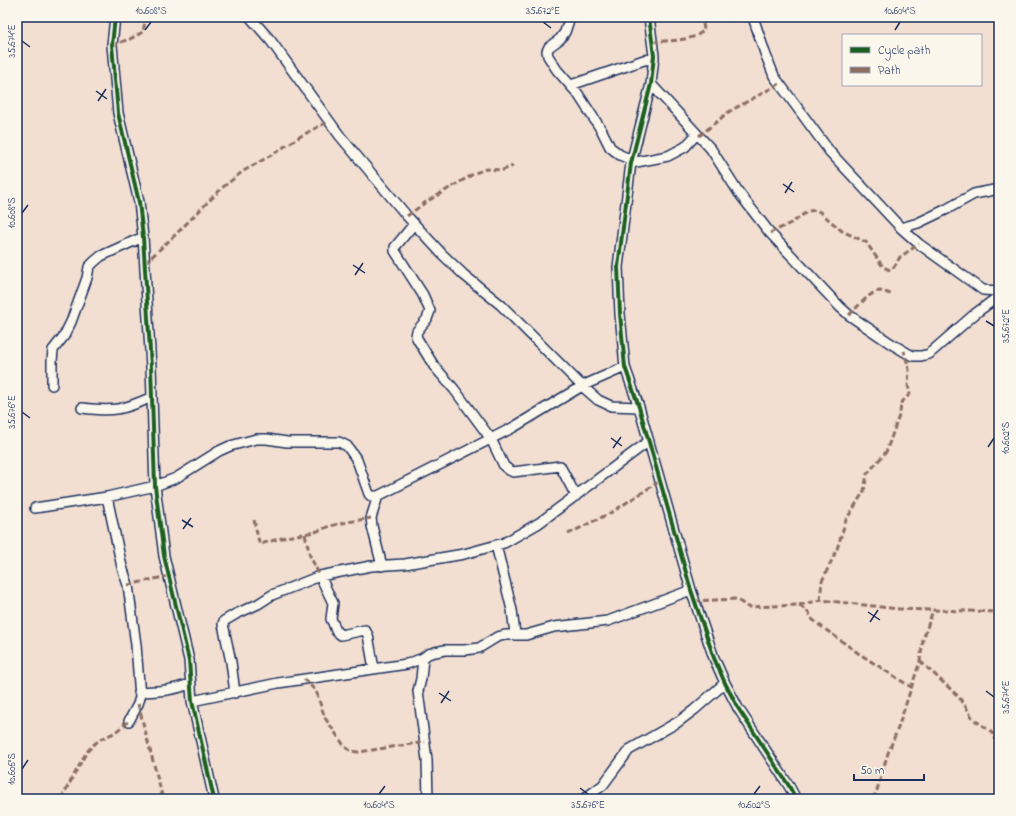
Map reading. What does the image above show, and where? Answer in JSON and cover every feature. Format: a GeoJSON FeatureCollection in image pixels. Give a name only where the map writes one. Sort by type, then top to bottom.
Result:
{"type":"FeatureCollection","features":[{"type":"Feature","properties":{"kind":"street"},"geometry":{"type":"LineString","coordinates":[[115,17],[112,45],[118,113],[139,202],[143,237],[148,309],[155,486],[164,556],[189,660],[192,701],[214,799]]}},
{"type":"Feature","properties":{"kind":"street"},"geometry":{"type":"LineString","coordinates":[[250,17],[271,41],[340,136],[414,224],[464,275],[501,305],[526,328],[582,386],[598,400],[611,406],[639,407]]}},
{"type":"Feature","properties":{"kind":"street"},"geometry":{"type":"LineString","coordinates":[[570,17],[565,32],[560,39],[547,50],[548,56],[557,70],[571,85],[614,151],[631,161],[668,156],[685,147],[697,134]]}},
{"type":"Feature","properties":{"kind":"street"},"geometry":{"type":"LineString","coordinates":[[649,17],[653,38],[654,60],[651,84],[631,161],[618,267],[620,314],[625,367],[639,407],[691,590],[714,658],[738,708],[790,786],[796,799]]}},
{"type":"Feature","properties":{"kind":"street"},"geometry":{"type":"LineString","coordinates":[[753,17],[765,53],[779,84],[830,152],[901,228],[919,244],[983,290],[999,291]]}},
{"type":"Feature","properties":{"kind":"street"},"geometry":{"type":"LineString","coordinates":[[571,85],[644,60],[654,60]]}},
{"type":"Feature","properties":{"kind":"street"},"geometry":{"type":"LineString","coordinates":[[651,84],[714,154],[739,193],[770,233],[840,307],[849,315],[890,343],[913,356],[928,354],[976,313],[999,296]]}},
{"type":"Feature","properties":{"kind":"street"},"geometry":{"type":"LineString","coordinates":[[901,228],[918,223],[974,194],[999,189]]}},
{"type":"Feature","properties":{"kind":"street"},"geometry":{"type":"LineString","coordinates":[[414,224],[395,247],[399,257],[423,294],[430,311],[427,319],[417,331],[416,336],[434,366],[454,389],[491,438],[504,466],[508,470],[518,472],[560,466],[576,496]]}},
{"type":"Feature","properties":{"kind":"street"},"geometry":{"type":"LineString","coordinates":[[52,385],[53,350],[64,336],[71,322],[87,278],[89,267],[102,256],[143,237]]}},
{"type":"Feature","properties":{"kind":"street"},"geometry":{"type":"LineString","coordinates":[[983,290],[986,306]]}},
{"type":"Feature","properties":{"kind":"street"},"geometry":{"type":"LineString","coordinates":[[35,508],[107,497],[155,486],[176,478],[219,450],[256,439],[287,442],[339,442],[351,450],[357,460],[369,494],[372,496],[378,496],[514,427],[582,386],[625,367]]}},
{"type":"Feature","properties":{"kind":"street"},"geometry":{"type":"LineString","coordinates":[[82,408],[118,410],[133,406],[152,397]]}},
{"type":"Feature","properties":{"kind":"street"},"geometry":{"type":"LineString","coordinates":[[235,693],[231,662],[223,628],[224,621],[278,592],[320,576],[371,566],[405,564],[464,554],[504,543],[526,531],[576,496],[649,441]]}},
{"type":"Feature","properties":{"kind":"street"},"geometry":{"type":"LineString","coordinates":[[378,496],[371,518],[382,566]]}},
{"type":"Feature","properties":{"kind":"street"},"geometry":{"type":"LineString","coordinates":[[107,497],[122,567],[128,585],[136,645],[139,692],[138,704],[128,721]]}},
{"type":"Feature","properties":{"kind":"street"},"geometry":{"type":"LineString","coordinates":[[496,545],[512,610],[515,634]]}},
{"type":"Feature","properties":{"kind":"street"},"geometry":{"type":"LineString","coordinates":[[320,576],[333,603],[331,619],[336,631],[340,635],[365,630],[368,634],[374,669]]}},
{"type":"Feature","properties":{"kind":"street"},"geometry":{"type":"LineString","coordinates":[[192,701],[291,681],[407,664],[423,658],[428,654],[445,650],[479,648],[498,637],[505,635],[526,634],[554,628],[608,622],[691,590]]}},
{"type":"Feature","properties":{"kind":"street"},"geometry":{"type":"LineString","coordinates":[[423,658],[418,691],[427,760],[428,799]]}},
{"type":"Feature","properties":{"kind":"street"},"geometry":{"type":"LineString","coordinates":[[584,799],[597,791],[603,785],[629,750],[678,722],[725,683]]}},
{"type":"Feature","properties":{"kind":"street"},"geometry":{"type":"LineString","coordinates":[[139,692],[163,692],[174,690],[190,684]]}},
{"type":"Feature","properties":{"kind":"marked path"},"geometry":{"type":"LineString","coordinates":[[112,45],[130,39],[143,32],[146,17]]}},
{"type":"Feature","properties":{"kind":"marked path"},"geometry":{"type":"LineString","coordinates":[[653,42],[680,40],[694,37],[704,30],[702,17]]}},
{"type":"Feature","properties":{"kind":"marked path"},"geometry":{"type":"LineString","coordinates":[[699,136],[730,111],[779,84]]}},
{"type":"Feature","properties":{"kind":"marked path"},"geometry":{"type":"LineString","coordinates":[[145,263],[222,188],[242,172],[301,136],[329,121]]}},
{"type":"Feature","properties":{"kind":"marked path"},"geometry":{"type":"LineString","coordinates":[[407,216],[426,202],[475,173],[486,169],[503,170],[513,166]]}},
{"type":"Feature","properties":{"kind":"marked path"},"geometry":{"type":"LineString","coordinates":[[770,233],[793,222],[808,211],[816,210],[842,231],[866,242],[883,267],[890,270],[894,267],[900,257],[919,244]]}},
{"type":"Feature","properties":{"kind":"marked path"},"geometry":{"type":"LineString","coordinates":[[849,315],[871,294],[879,291],[891,294]]}},
{"type":"Feature","properties":{"kind":"marked path"},"geometry":{"type":"LineString","coordinates":[[820,600],[822,581],[837,549],[846,520],[864,491],[867,474],[886,452],[900,413],[901,403],[910,394],[908,385],[909,369],[904,351]]}},
{"type":"Feature","properties":{"kind":"marked path"},"geometry":{"type":"LineString","coordinates":[[568,534],[612,512],[660,481]]}},
{"type":"Feature","properties":{"kind":"marked path"},"geometry":{"type":"LineString","coordinates":[[254,520],[260,544],[286,537],[315,532],[330,526],[347,522],[371,518]]}},
{"type":"Feature","properties":{"kind":"marked path"},"geometry":{"type":"LineString","coordinates":[[305,534],[310,556],[320,576]]}},
{"type":"Feature","properties":{"kind":"marked path"},"geometry":{"type":"LineString","coordinates":[[128,585],[168,576]]}},
{"type":"Feature","properties":{"kind":"marked path"},"geometry":{"type":"LineString","coordinates":[[694,601],[736,599],[748,607],[799,605],[808,612],[813,620],[818,624],[858,653],[911,687]]}},
{"type":"Feature","properties":{"kind":"marked path"},"geometry":{"type":"LineString","coordinates":[[799,605],[821,600],[899,609],[999,612]]}},
{"type":"Feature","properties":{"kind":"marked path"},"geometry":{"type":"LineString","coordinates":[[873,799],[920,661],[923,640],[933,610]]}},
{"type":"Feature","properties":{"kind":"marked path"},"geometry":{"type":"LineString","coordinates":[[920,661],[958,696],[973,719],[993,734],[999,746]]}},
{"type":"Feature","properties":{"kind":"marked path"},"geometry":{"type":"LineString","coordinates":[[304,679],[316,691],[325,718],[345,747],[350,750],[359,752],[425,742]]}},
{"type":"Feature","properties":{"kind":"marked path"},"geometry":{"type":"LineString","coordinates":[[138,704],[163,799]]}},
{"type":"Feature","properties":{"kind":"marked path"},"geometry":{"type":"LineString","coordinates":[[61,799],[86,753],[101,739],[114,733],[129,721]]}},
{"type":"Feature","properties":{"kind":"cycle path"},"geometry":{"type":"LineString","coordinates":[[115,17],[112,45],[118,113],[139,202],[143,237],[151,367],[155,486],[164,556],[189,660],[192,701],[214,799]]}},
{"type":"Feature","properties":{"kind":"cycle path"},"geometry":{"type":"LineString","coordinates":[[649,17],[654,56],[651,84],[631,163],[618,267],[620,314],[625,367],[639,407],[691,590],[714,658],[738,708],[796,799]]}}]}
